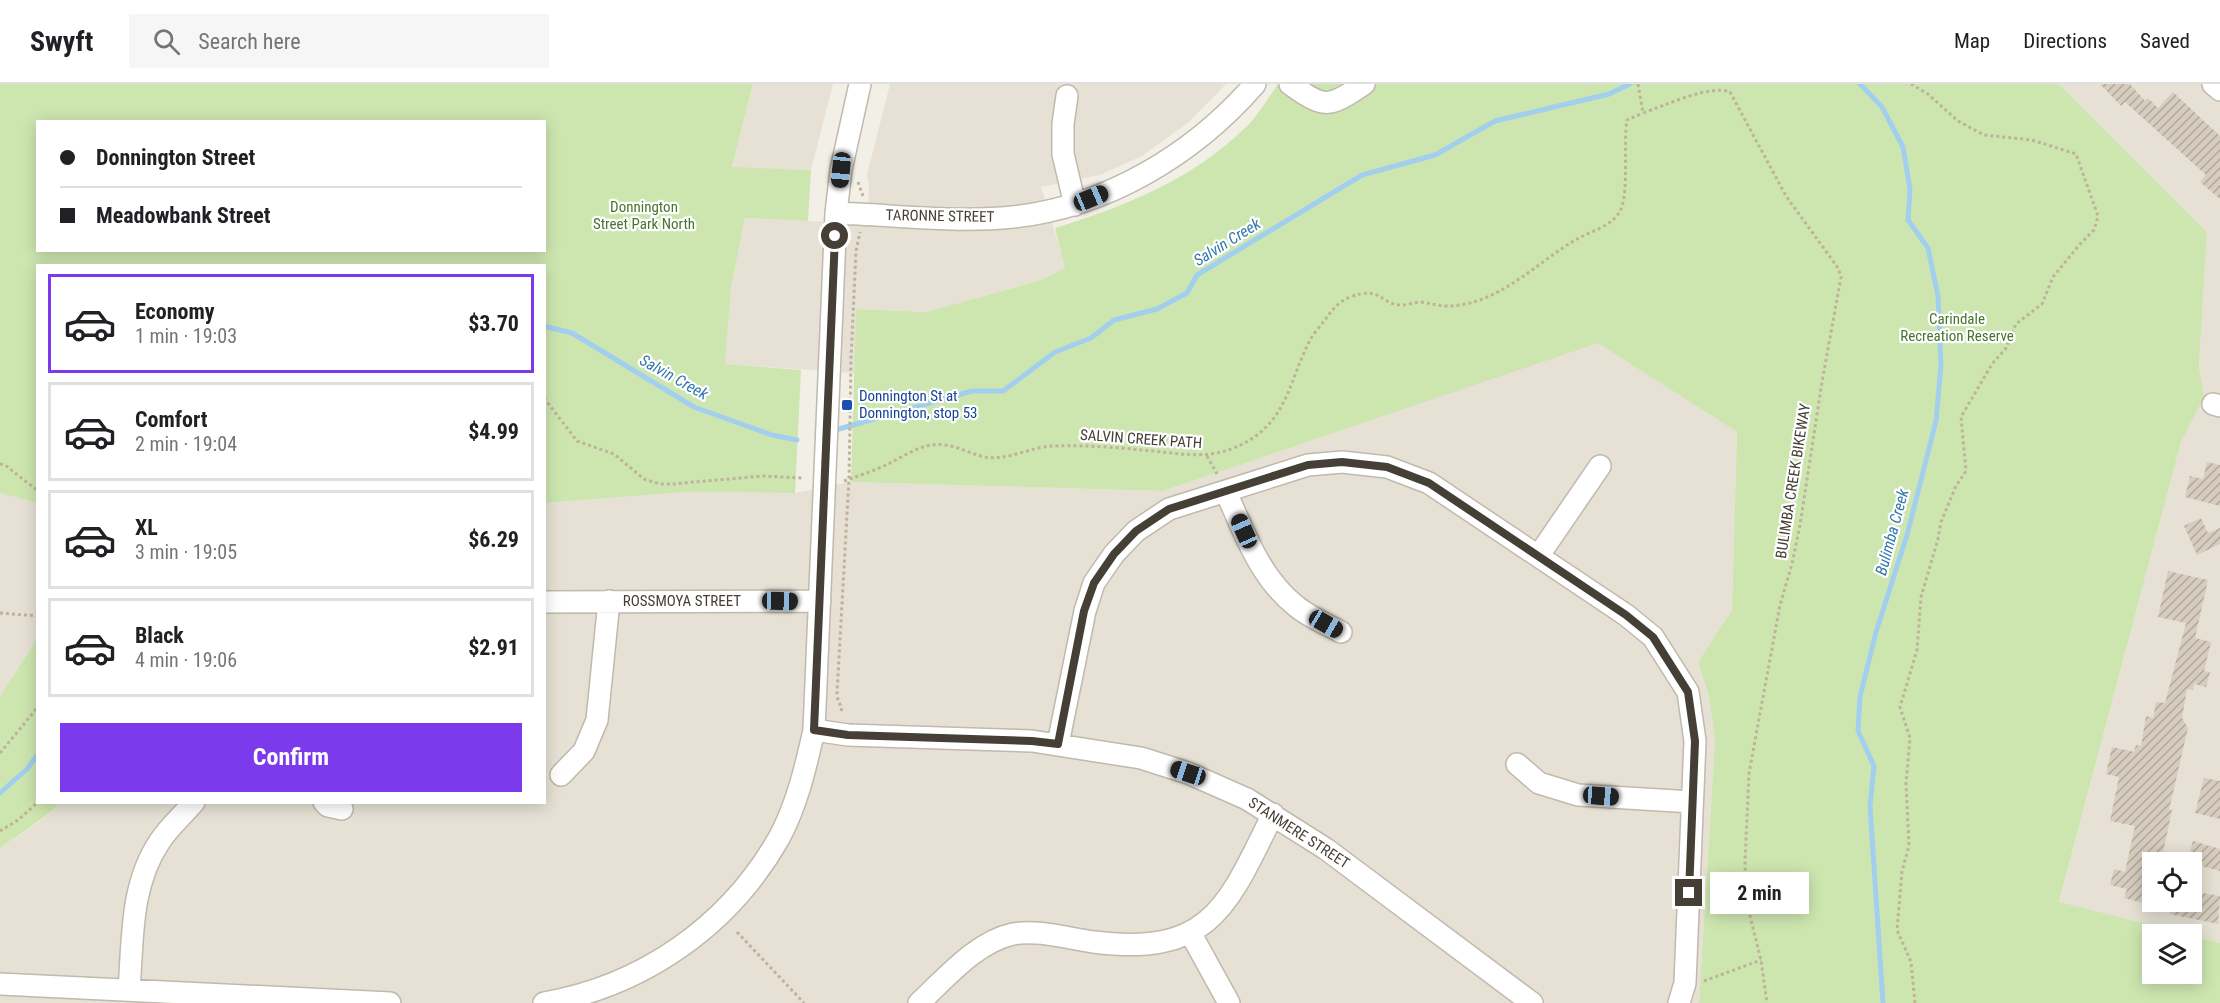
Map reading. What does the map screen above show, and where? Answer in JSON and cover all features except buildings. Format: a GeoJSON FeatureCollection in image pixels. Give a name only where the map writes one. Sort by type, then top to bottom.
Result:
{"type":"FeatureCollection","features":[{"type":"Feature","properties":{"kind":"street"},"geometry":{"type":"LineString","coordinates":[[544,1003],[616,984],[662,960],[699,934],[724,912],[746,887],[779,837],[804,773],[814,730],[836,213],[841,170],[860,84]]}},
{"type":"Feature","properties":{"kind":"street","name":"TARONNE STREET"},"geometry":{"type":"LineString","coordinates":[[836,213],[976,219],[1014,217],[1075,205],[1154,170],[1189,146],[1255,84]]}},
{"type":"Feature","properties":{"kind":"street"},"geometry":{"type":"LineString","coordinates":[[1290,84],[1313,101],[1336,103],[1365,84]]}},
{"type":"Feature","properties":{"kind":"street"},"geometry":{"type":"LineString","coordinates":[[2213,84],[2220,90]]}},
{"type":"Feature","properties":{"kind":"street"},"geometry":{"type":"LineString","coordinates":[[1066,96],[1063,154],[1075,205]]}},
{"type":"Feature","properties":{"kind":"street"},"geometry":{"type":"LineString","coordinates":[[1058,744],[1084,611],[1094,583],[1114,554],[1136,531],[1169,509],[1222,484],[1308,465],[1342,462],[1387,467],[1429,483],[1626,615],[1653,637],[1688,692],[1695,741],[1682,993]]}},
{"type":"Feature","properties":{"kind":"street"},"geometry":{"type":"LineString","coordinates":[[1539,555],[1600,466]]}},
{"type":"Feature","properties":{"kind":"street"},"geometry":{"type":"LineString","coordinates":[[1222,484],[1252,550],[1271,581],[1297,607],[1341,633]]}},
{"type":"Feature","properties":{"kind":"street"},"geometry":{"type":"LineString","coordinates":[[561,775],[584,751],[597,720],[609,601]]}},
{"type":"Feature","properties":{"kind":"street","name":"ROSSMOYA STREET"},"geometry":{"type":"LineString","coordinates":[[546,602],[820,601]]}},
{"type":"Feature","properties":{"kind":"street","name":"STANMERE STREET"},"geometry":{"type":"LineString","coordinates":[[814,730],[848,735],[1032,741],[1150,761],[1188,773],[1246,798],[1326,849],[1532,1003]]}},
{"type":"Feature","properties":{"kind":"street"},"geometry":{"type":"LineString","coordinates":[[1517,764],[1539,783],[1578,795],[1692,802]]}},
{"type":"Feature","properties":{"kind":"street"},"geometry":{"type":"LineString","coordinates":[[129,990],[134,914],[140,883],[160,841],[192,804]]}},
{"type":"Feature","properties":{"kind":"street"},"geometry":{"type":"LineString","coordinates":[[919,1003],[984,946],[1014,934],[1046,934],[1108,944],[1142,946],[1191,934],[1215,915],[1230,898],[1273,814]]}},
{"type":"Feature","properties":{"kind":"street"},"geometry":{"type":"LineString","coordinates":[[1191,934],[1229,1003]]}},
{"type":"Feature","properties":{"kind":"street"},"geometry":{"type":"LineString","coordinates":[[0,984],[390,1003]]}},
{"type":"Feature","properties":{"kind":"path"},"geometry":{"type":"LineString","coordinates":[[1638,84],[1643,113]]}},
{"type":"Feature","properties":{"kind":"path"},"geometry":{"type":"LineString","coordinates":[[1911,84],[1928,94],[1958,121],[1984,135],[2032,140],[2076,154],[2098,216],[2094,230],[2079,244],[2054,277],[2042,304],[2016,324],[2006,348],[1992,364],[1961,417],[1966,471],[1956,486],[1941,522],[1921,597],[1917,650],[1900,707],[1910,738],[1906,783],[1910,846],[1902,871],[1898,930],[1911,962],[1915,1003]]}},
{"type":"Feature","properties":{"kind":"path","name":"BULIMBA CREEK BIKEWAY"},"geometry":{"type":"LineString","coordinates":[[1643,113],[1716,89],[1730,92],[1786,196],[1838,268],[1841,277],[1800,525],[1777,623],[1749,773],[1745,862],[1746,900],[1761,960],[1767,1003]]}},
{"type":"Feature","properties":{"kind":"path","name":"SALVIN CREEK PATH"},"geometry":{"type":"LineString","coordinates":[[846,480],[885,466],[930,445],[946,445],[984,457],[1006,458],[1026,450],[1050,446],[1208,456],[1232,449],[1251,439],[1281,408],[1290,392],[1311,339],[1336,305],[1348,298],[1367,292],[1378,294],[1401,305],[1422,302],[1441,306],[1463,306],[1514,283],[1578,239],[1601,228],[1618,215],[1624,199],[1627,120],[1643,113]]}},
{"type":"Feature","properties":{"kind":"path"},"geometry":{"type":"LineString","coordinates":[[841,711],[837,693],[851,346],[856,251],[860,230]]}},
{"type":"Feature","properties":{"kind":"path"},"geometry":{"type":"LineString","coordinates":[[546,401],[577,441],[614,454],[645,479],[672,484],[763,476],[802,478]]}},
{"type":"Feature","properties":{"kind":"path"},"geometry":{"type":"LineString","coordinates":[[1208,456],[1222,484]]}},
{"type":"Feature","properties":{"kind":"path"},"geometry":{"type":"LineString","coordinates":[[0,464],[5,465],[36,489]]}},
{"type":"Feature","properties":{"kind":"path"},"geometry":{"type":"LineString","coordinates":[[0,613],[36,616]]}},
{"type":"Feature","properties":{"kind":"path"},"geometry":{"type":"LineString","coordinates":[[0,753],[36,709]]}},
{"type":"Feature","properties":{"kind":"path"},"geometry":{"type":"LineString","coordinates":[[0,831],[18,820],[36,804]]}},
{"type":"Feature","properties":{"kind":"path"},"geometry":{"type":"LineString","coordinates":[[737,932],[804,1003]]}},
{"type":"Feature","properties":{"kind":"path"},"geometry":{"type":"LineString","coordinates":[[1682,993],[1761,960]]}},
{"type":"Feature","properties":{"kind":"shaded area"},"geometry":{"type":"Polygon","coordinates":[[[753,84],[833,84],[811,170],[732,168],[753,84]]]}},
{"type":"Feature","properties":{"kind":"shaded area"},"geometry":{"type":"Polygon","coordinates":[[[890,84],[1226,84],[1189,122],[1142,156],[1100,175],[1041,187],[1066,268],[1041,280],[926,312],[857,309],[854,373],[725,364],[731,288],[745,218],[868,224],[867,175],[890,84]]]}},
{"type":"Feature","properties":{"kind":"shaded area"},"geometry":{"type":"Polygon","coordinates":[[[2059,84],[2220,84],[2220,943],[2202,939],[2202,924],[2144,924],[2059,903],[2181,442],[2203,397],[2199,367],[2207,232],[2059,84]]]}},
{"type":"Feature","properties":{"kind":"shaded area"},"geometry":{"type":"Polygon","coordinates":[[[1598,342],[1737,432],[1732,610],[1698,662],[1709,697],[1715,740],[1699,1003],[0,1003],[0,848],[47,816],[59,804],[546,804],[546,503],[685,492],[795,493],[851,482],[1163,491],[1598,342]]]}},
{"type":"Feature","properties":{"kind":"shaded area"},"geometry":{"type":"Polygon","coordinates":[[[0,493],[36,502],[36,641],[0,696],[0,493]]]}},
{"type":"Feature","properties":{"kind":"green space","name":"Donnington Street Park North"},"geometry":{"type":"Polygon","coordinates":[[[0,84],[753,84],[732,167],[811,170],[808,221],[745,218],[731,288],[725,364],[801,370],[795,493],[685,492],[546,503],[546,264],[36,264],[36,503],[0,493],[0,84]]]}},
{"type":"Feature","properties":{"kind":"green space","name":"Carindale Recreation Reserve"},"geometry":{"type":"Polygon","coordinates":[[[1278,84],[2059,84],[2207,232],[2199,367],[2204,397],[2181,442],[2059,902],[2146,924],[2142,924],[2142,984],[2202,984],[2202,938],[2220,943],[2220,1003],[1699,1003],[1715,740],[1709,697],[1698,662],[1732,610],[1737,432],[1598,343],[1163,491],[851,482],[856,309],[926,312],[1041,280],[1065,268],[1055,228],[1132,201],[1180,177],[1225,146],[1259,112],[1278,84]]]}},
{"type":"Feature","properties":{"kind":"green space"},"geometry":{"type":"Polygon","coordinates":[[[36,641],[36,804],[59,804],[0,848],[0,696],[36,641]]]}},
{"type":"Feature","properties":{"kind":"waterway","name":"Salvin Creek"},"geometry":{"type":"LineString","coordinates":[[832,431],[972,391],[1003,391],[1055,352],[1091,338],[1114,320],[1157,309],[1187,293],[1197,275],[1362,175],[1435,155],[1495,121],[1609,94],[1630,84]]}},
{"type":"Feature","properties":{"kind":"waterway","name":"Bulimba Creek"},"geometry":{"type":"LineString","coordinates":[[1860,84],[1882,107],[1903,147],[1910,189],[1908,220],[1928,248],[1938,296],[1941,365],[1936,421],[1907,535],[1876,632],[1860,697],[1858,731],[1874,766],[1870,806],[1883,1003]]}},
{"type":"Feature","properties":{"kind":"waterway","name":"Salvin Creek"},"geometry":{"type":"LineString","coordinates":[[546,326],[572,333],[694,407],[772,435],[797,440]]}},
{"type":"Feature","properties":{"kind":"waterway","name":"Salvin Creek"},"geometry":{"type":"LineString","coordinates":[[0,793],[27,769],[36,757]]}},
{"type":"Feature","properties":{"kind":"place","name":"Donnington St at Donnington, stop 53"},"geometry":{"type":"Point","coordinates":[847,405]}},
{"type":"Feature","properties":{"kind":"route"},"geometry":{"type":"LineString","coordinates":[[835,236],[814,730],[848,735],[1032,741],[1058,744],[1084,611],[1094,583],[1114,554],[1136,531],[1169,509],[1308,465],[1342,462],[1387,467],[1429,483],[1539,555],[1626,615],[1653,637],[1688,692],[1695,741],[1689,893]]}}]}
